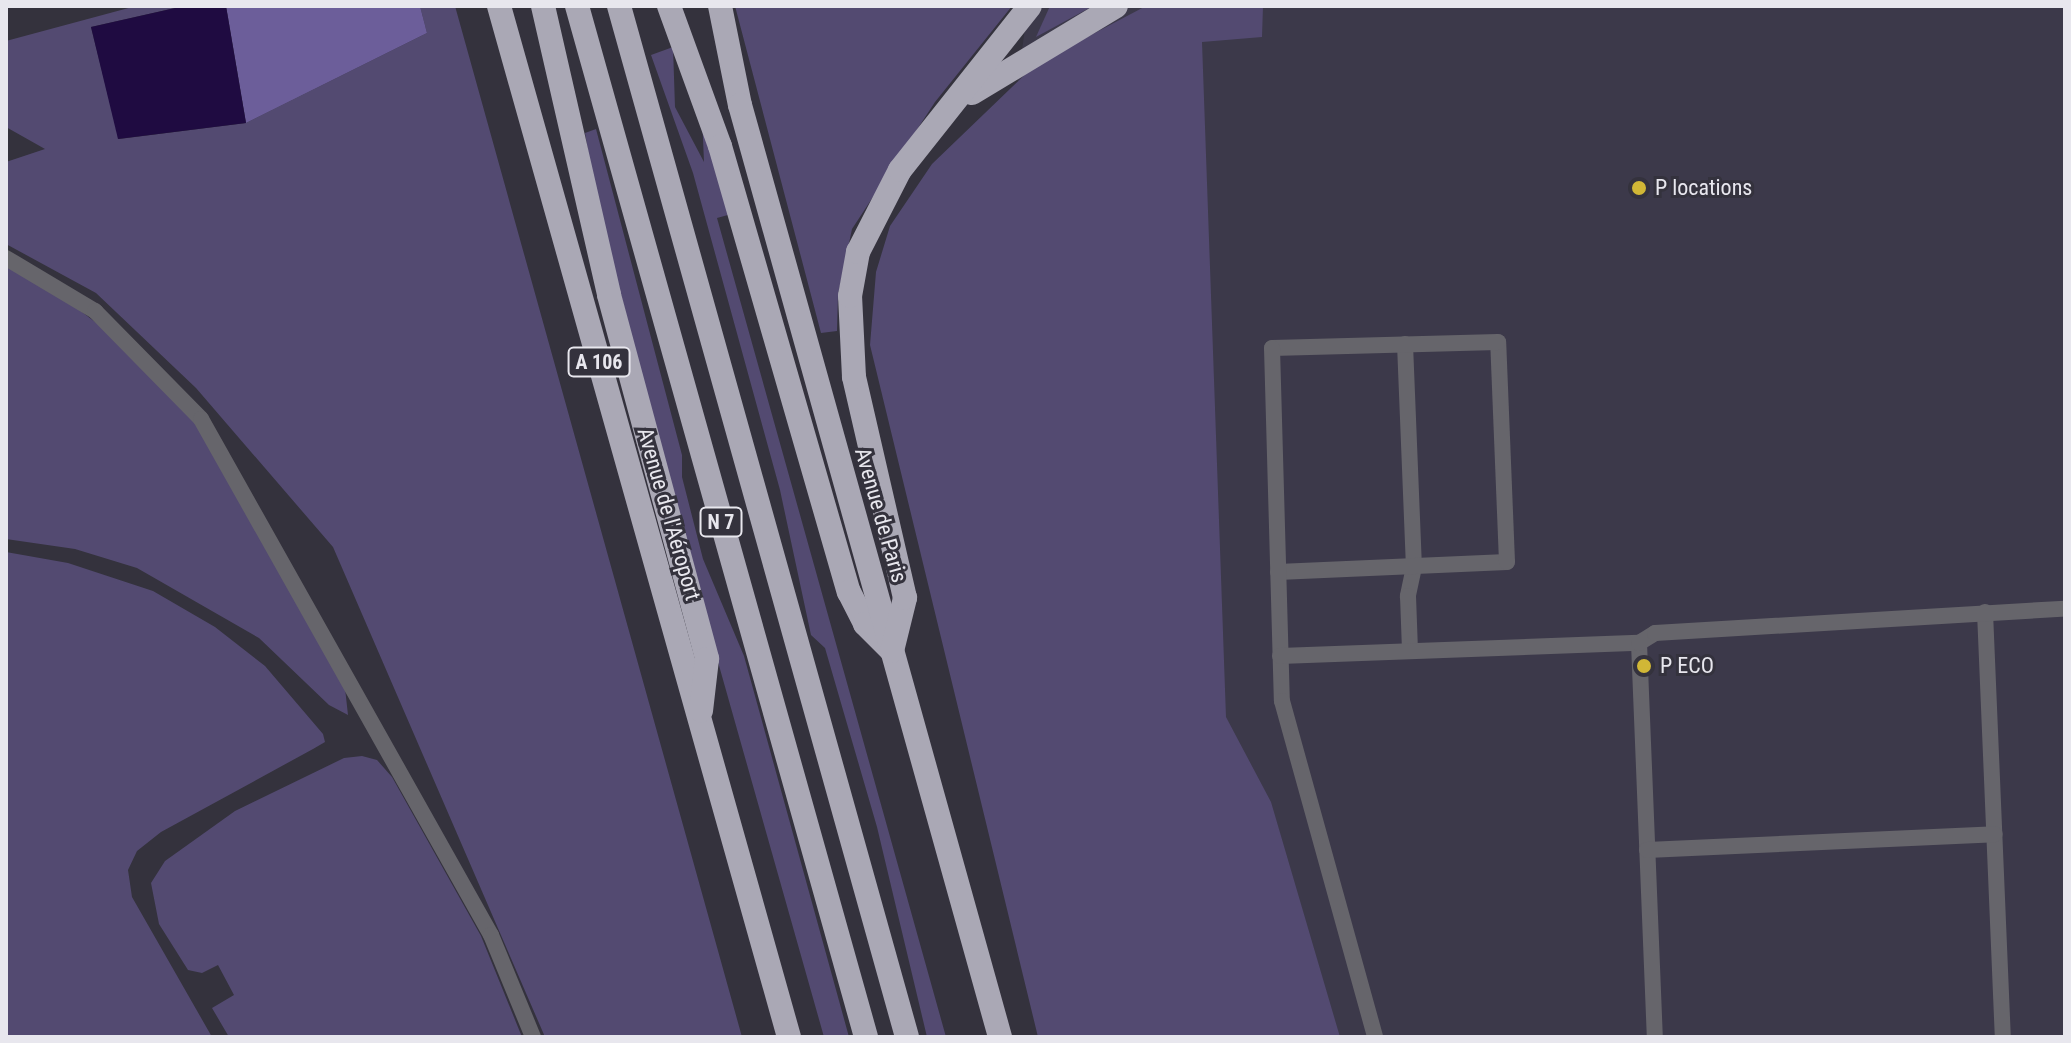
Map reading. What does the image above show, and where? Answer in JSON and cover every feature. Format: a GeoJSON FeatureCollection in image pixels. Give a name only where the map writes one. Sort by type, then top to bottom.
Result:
{"type":"FeatureCollection","features":[{"type":"Feature","properties":{"kind":"highway","name":"Avenue de l'Aéroport"},"geometry":{"type":"LineString","coordinates":[[499,6],[789,1037]]}},
{"type":"Feature","properties":{"kind":"highway"},"geometry":{"type":"LineString","coordinates":[[543,6],[609,295],[707,659],[700,718]]}},
{"type":"Feature","properties":{"kind":"highway","name":"N 7"},"geometry":{"type":"LineString","coordinates":[[577,6],[866,1037]]}},
{"type":"Feature","properties":{"kind":"highway","name":"N 7"},"geometry":{"type":"LineString","coordinates":[[619,6],[907,1037]]}},
{"type":"Feature","properties":{"kind":"highway"},"geometry":{"type":"LineString","coordinates":[[669,6],[720,146],[849,592],[865,624],[892,651]]}},
{"type":"Feature","properties":{"kind":"highway","name":"Avenue de Paris"},"geometry":{"type":"LineString","coordinates":[[720,6],[740,105],[1000,1037]]}},
{"type":"Feature","properties":{"kind":"highway"},"geometry":{"type":"LineString","coordinates":[[892,651],[905,598],[854,377],[850,296],[858,252],[900,170],[1030,6]]}},
{"type":"Feature","properties":{"kind":"highway"},"geometry":{"type":"LineString","coordinates":[[953,105],[1116,6]]}},
{"type":"Feature","properties":{"kind":"lane"},"geometry":{"type":"LineString","coordinates":[[6,258],[95,311],[201,419],[491,935],[533,1037]]}},
{"type":"Feature","properties":{"kind":"lane"},"geometry":{"type":"LineString","coordinates":[[1278,572],[1507,562],[1498,342],[1272,348],[1280,656],[1282,701],[1375,1037]]}},
{"type":"Feature","properties":{"kind":"lane"},"geometry":{"type":"LineString","coordinates":[[1405,344],[1414,567],[1408,596],[1410,651]]}},
{"type":"Feature","properties":{"kind":"lane"},"geometry":{"type":"LineString","coordinates":[[1280,656],[1639,643],[1655,633],[2065,609]]}},
{"type":"Feature","properties":{"kind":"lane"},"geometry":{"type":"LineString","coordinates":[[1985,612],[2003,1037]]}},
{"type":"Feature","properties":{"kind":"lane"},"geometry":{"type":"LineString","coordinates":[[1639,643],[1655,1037]]}},
{"type":"Feature","properties":{"kind":"lane"},"geometry":{"type":"LineString","coordinates":[[1647,850],[1995,834]]}},
{"type":"Feature","properties":{"kind":"shaded area"},"geometry":{"type":"Polygon","coordinates":[[[136,6],[184,6],[91,27],[119,139],[246,123],[427,33],[420,6],[455,6],[742,1037],[545,1037],[333,547],[196,388],[96,293],[6,244],[6,162],[45,149],[6,127],[6,41],[136,6]]]}},
{"type":"Feature","properties":{"kind":"shaded area"},"geometry":{"type":"Polygon","coordinates":[[[184,6],[226,6],[246,123],[118,139],[91,27],[184,6]]]}},
{"type":"Feature","properties":{"kind":"shaded area"},"geometry":{"type":"Polygon","coordinates":[[[226,6],[420,6],[427,33],[246,123],[226,6]]]}},
{"type":"Feature","properties":{"kind":"shaded area"},"geometry":{"type":"Polygon","coordinates":[[[735,6],[1012,6],[935,102],[852,229],[838,295],[837,331],[821,333],[735,6]]]}},
{"type":"Feature","properties":{"kind":"shaded area"},"geometry":{"type":"Polygon","coordinates":[[[1028,6],[2065,6],[2065,1037],[1215,1037],[1001,205],[1028,6]]]}},
{"type":"Feature","properties":{"kind":"shaded area"},"geometry":{"type":"Polygon","coordinates":[[[1050,6],[1093,6],[1036,37],[1050,6]]]}},
{"type":"Feature","properties":{"kind":"shaded area"},"geometry":{"type":"Polygon","coordinates":[[[1146,6],[1263,6],[1262,37],[1202,42],[1226,717],[1271,802],[1340,1037],[1038,1037],[870,345],[876,272],[890,226],[932,164],[1036,64],[1146,6]]]}},
{"type":"Feature","properties":{"kind":"shaded area"},"geometry":{"type":"Polygon","coordinates":[[[673,47],[675,107],[704,162],[702,116],[735,213],[717,218],[946,1037],[927,1037],[877,827],[825,648],[811,635],[780,490],[693,173],[651,55],[673,47]]]}},
{"type":"Feature","properties":{"kind":"shaded area"},"geometry":{"type":"Polygon","coordinates":[[[596,129],[682,455],[682,477],[703,559],[744,656],[849,1037],[824,1037],[692,570],[596,198],[585,133],[596,129]]]}},
{"type":"Feature","properties":{"kind":"shaded area"},"geometry":{"type":"Polygon","coordinates":[[[6,266],[62,297],[127,346],[195,419],[345,688],[348,715],[329,705],[259,638],[137,568],[75,549],[6,539],[6,266]]]}},
{"type":"Feature","properties":{"kind":"shaded area"},"geometry":{"type":"Polygon","coordinates":[[[6,552],[68,563],[153,591],[215,627],[265,666],[323,734],[325,742],[161,832],[137,851],[128,870],[132,897],[212,1037],[6,1037],[6,552]]]}},
{"type":"Feature","properties":{"kind":"shaded area"},"geometry":{"type":"Polygon","coordinates":[[[362,756],[377,760],[392,777],[481,936],[522,1037],[229,1037],[212,1008],[234,995],[218,965],[202,973],[188,970],[159,924],[151,883],[165,861],[235,811],[344,758],[362,756]]]}},
{"type":"Feature","properties":{"kind":"place","name":"P locations"},"geometry":{"type":"Point","coordinates":[1639,188]}},
{"type":"Feature","properties":{"kind":"place","name":"P ECO"},"geometry":{"type":"Point","coordinates":[1644,666]}}]}
